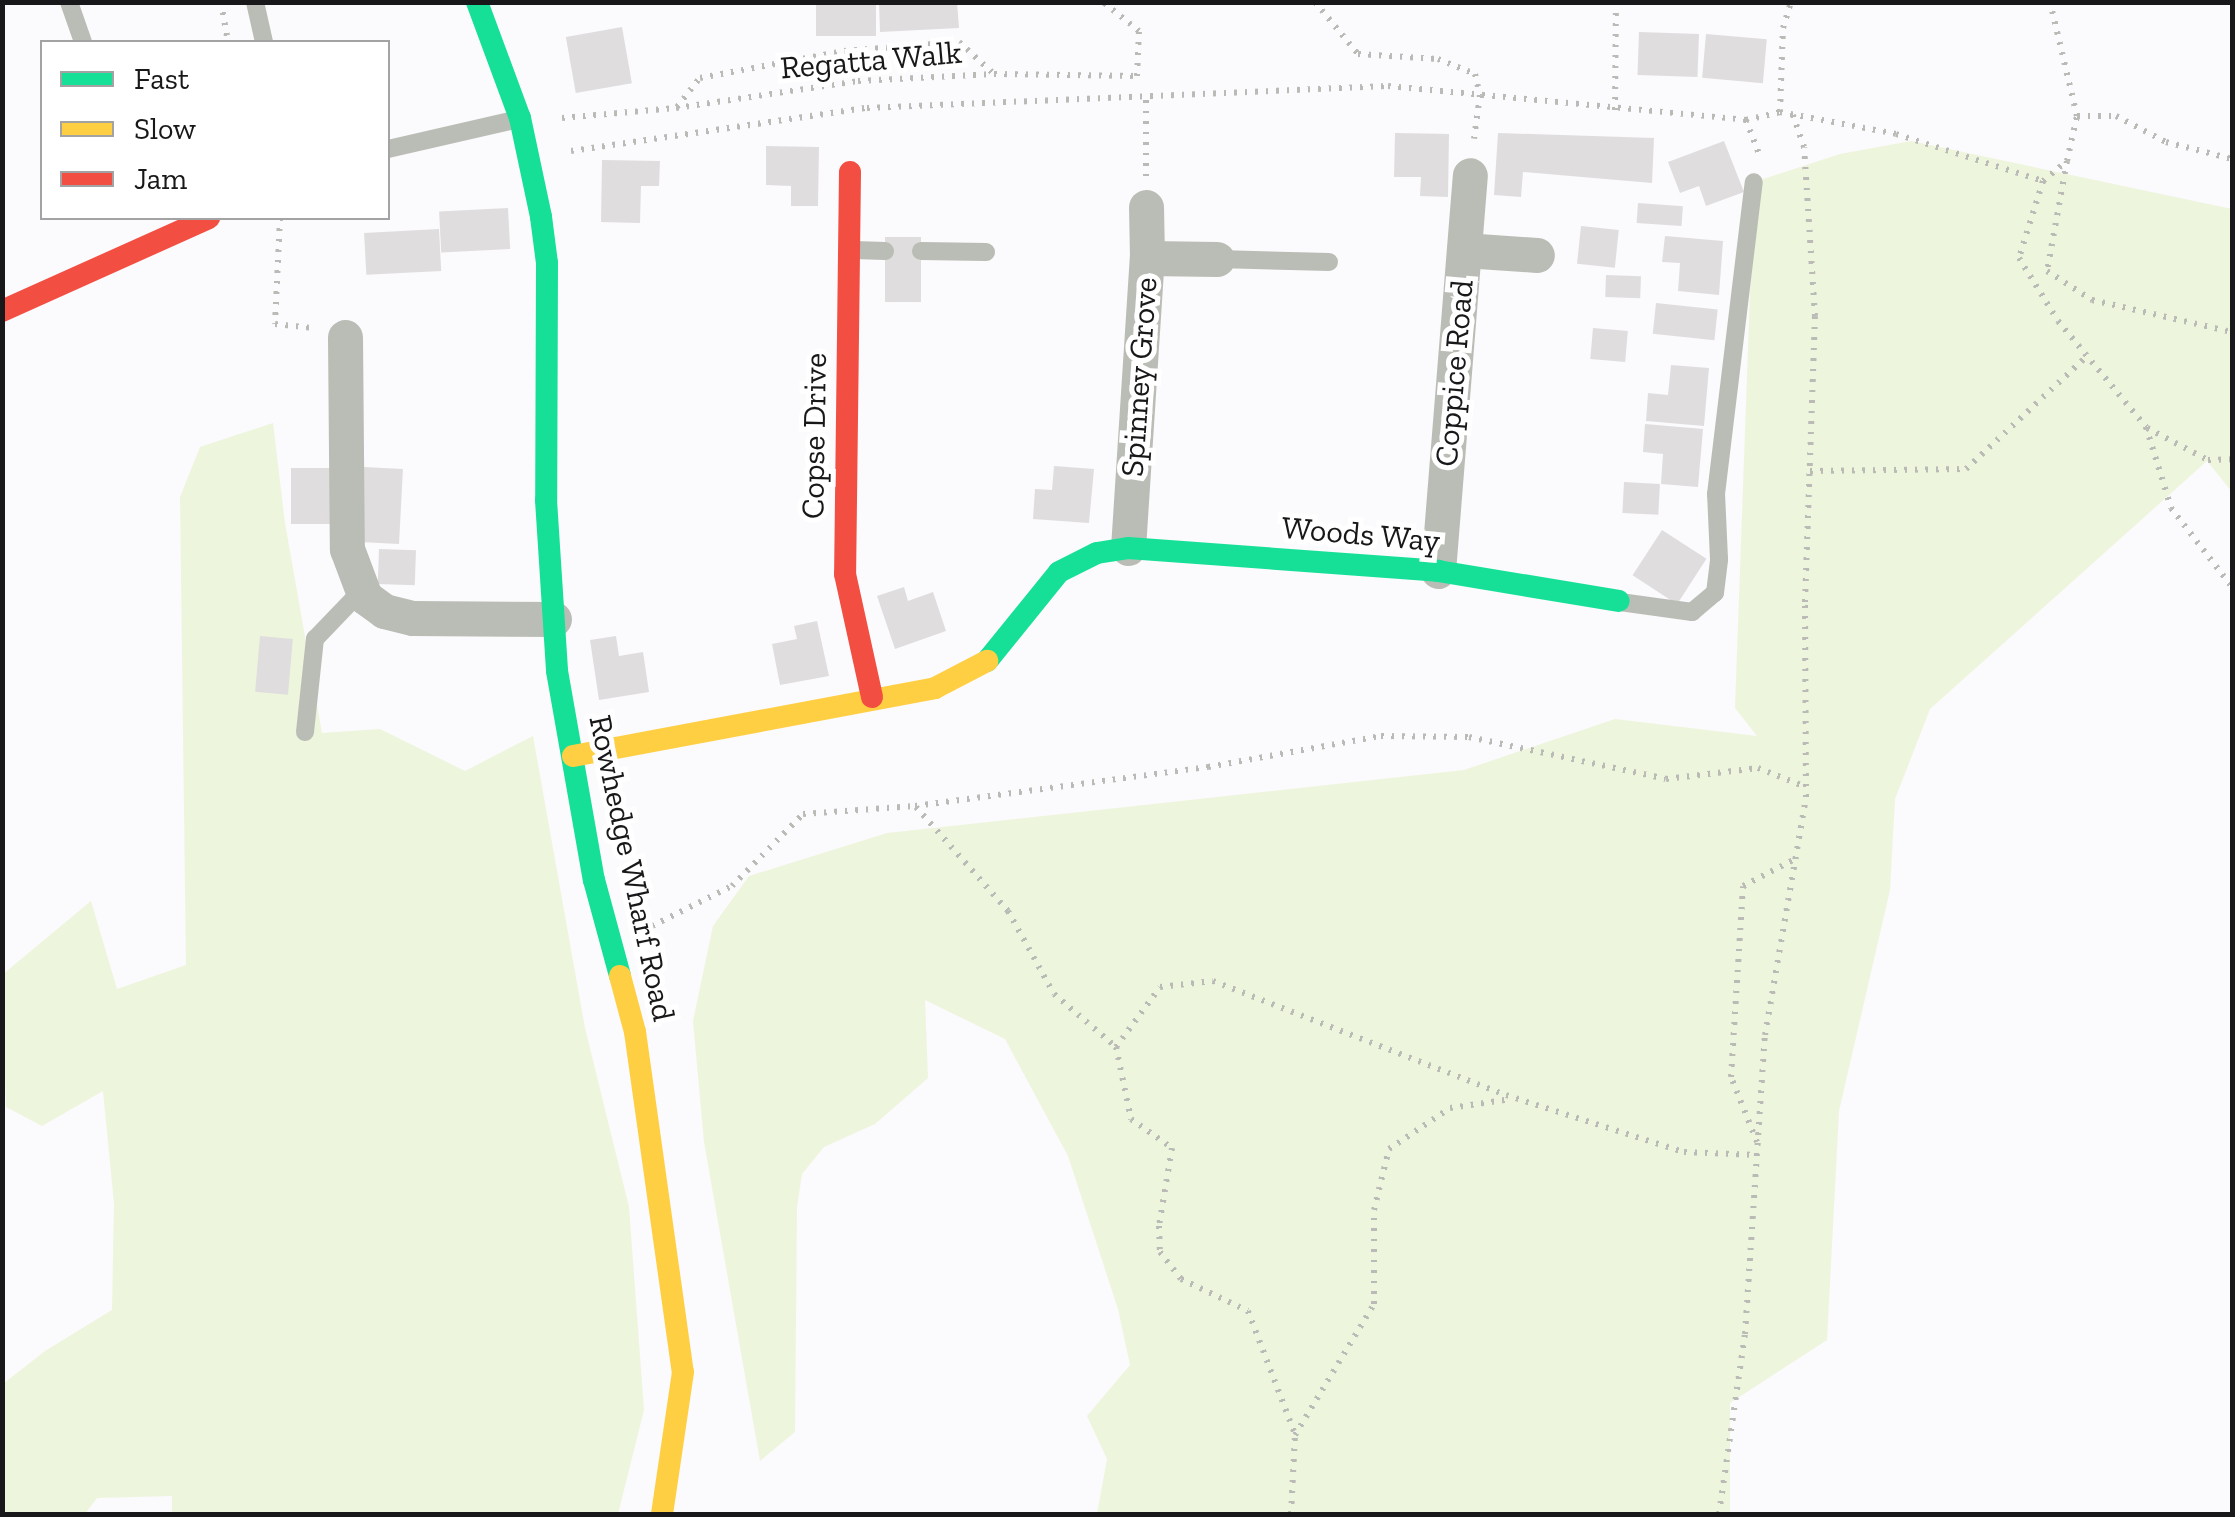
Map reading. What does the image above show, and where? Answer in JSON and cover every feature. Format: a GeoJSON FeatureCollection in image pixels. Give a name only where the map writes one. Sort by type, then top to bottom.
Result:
{"type":"FeatureCollection","features":[{"type":"Feature","properties":{"kind":"street","name":"Rowhedge Wharf Road"},"geometry":{"type":"LineString","coordinates":[[477,2],[520,118],[547,264],[546,500],[557,671],[594,880],[635,1032],[682,1372],[674,1455],[662,1514]]}},
{"type":"Feature","properties":{"kind":"street","name":"Copse Drive"},"geometry":{"type":"LineString","coordinates":[[850,172],[845,574],[872,697]]}},
{"type":"Feature","properties":{"kind":"street","name":"Coppice Road"},"geometry":{"type":"LineString","coordinates":[[1438,571],[1470,176]]}},
{"type":"Feature","properties":{"kind":"street","name":"Spinney Grove"},"geometry":{"type":"LineString","coordinates":[[1128,548],[1148,258],[1146,207]]}},
{"type":"Feature","properties":{"kind":"street"},"geometry":{"type":"LineString","coordinates":[[2,311],[139,242],[204,220]]}},
{"type":"Feature","properties":{"kind":"street"},"geometry":{"type":"LineString","coordinates":[[1464,250],[1538,256]]}},
{"type":"Feature","properties":{"kind":"street"},"geometry":{"type":"LineString","coordinates":[[1148,258],[1216,259]]}},
{"type":"Feature","properties":{"kind":"street"},"geometry":{"type":"LineString","coordinates":[[345,337],[347,549],[361,592],[384,611],[412,618],[554,618]]}},
{"type":"Feature","properties":{"kind":"street","name":"Woods Way"},"geometry":{"type":"LineString","coordinates":[[573,756],[936,688],[964,677],[989,660],[1059,572],[1097,554],[1128,548],[1438,571],[1619,602]]}},
{"type":"Feature","properties":{"kind":"lane"},"geometry":{"type":"LineString","coordinates":[[69,2],[82,40]]}},
{"type":"Feature","properties":{"kind":"lane"},"geometry":{"type":"LineString","coordinates":[[254,2],[264,40]]}},
{"type":"Feature","properties":{"kind":"lane"},"geometry":{"type":"LineString","coordinates":[[390,149],[520,118]]}},
{"type":"Feature","properties":{"kind":"lane","name":"Woods Way"},"geometry":{"type":"LineString","coordinates":[[1619,602],[1692,612],[1715,593],[1719,559],[1716,494],[1754,182]]}},
{"type":"Feature","properties":{"kind":"lane"},"geometry":{"type":"LineString","coordinates":[[849,250],[885,250]]}},
{"type":"Feature","properties":{"kind":"lane"},"geometry":{"type":"LineString","coordinates":[[921,251],[986,252]]}},
{"type":"Feature","properties":{"kind":"lane"},"geometry":{"type":"LineString","coordinates":[[1216,259],[1329,262]]}},
{"type":"Feature","properties":{"kind":"lane"},"geometry":{"type":"LineString","coordinates":[[305,732],[315,638],[361,592]]}},
{"type":"Feature","properties":{"kind":"path"},"geometry":{"type":"LineString","coordinates":[[221,2],[228,40]]}},
{"type":"Feature","properties":{"kind":"path","name":"Regatta Walk"},"geometry":{"type":"LineString","coordinates":[[520,118],[676,108],[858,81],[994,74],[1137,76],[1139,31],[1103,2]]}},
{"type":"Feature","properties":{"kind":"path"},"geometry":{"type":"LineString","coordinates":[[1315,2],[1358,54],[1438,59],[1474,74],[1480,95],[1470,176]]}},
{"type":"Feature","properties":{"kind":"path"},"geometry":{"type":"LineString","coordinates":[[1616,2],[1616,110]]}},
{"type":"Feature","properties":{"kind":"path"},"geometry":{"type":"LineString","coordinates":[[1780,112],[1783,28],[1791,2]]}},
{"type":"Feature","properties":{"kind":"path"},"geometry":{"type":"LineString","coordinates":[[2050,2],[2077,116],[2048,271],[2092,300],[2232,332]]}},
{"type":"Feature","properties":{"kind":"path"},"geometry":{"type":"LineString","coordinates":[[676,108],[700,78],[844,52],[959,42],[994,74]]}},
{"type":"Feature","properties":{"kind":"path"},"geometry":{"type":"LineString","coordinates":[[1146,96],[1146,207]]}},
{"type":"Feature","properties":{"kind":"path"},"geometry":{"type":"LineString","coordinates":[[1719,1514],[1745,1334],[1766,1035],[1806,787],[1814,316],[1804,147],[1792,114]]}},
{"type":"Feature","properties":{"kind":"path"},"geometry":{"type":"LineString","coordinates":[[2077,116],[2116,116],[2166,142],[2232,159]]}},
{"type":"Feature","properties":{"kind":"path"},"geometry":{"type":"LineString","coordinates":[[1746,120],[1760,155],[1754,182]]}},
{"type":"Feature","properties":{"kind":"path"},"geometry":{"type":"LineString","coordinates":[[2042,181],[2067,161]]}},
{"type":"Feature","properties":{"kind":"path"},"geometry":{"type":"LineString","coordinates":[[280,220],[275,324],[321,328],[345,337]]}},
{"type":"Feature","properties":{"kind":"path"},"geometry":{"type":"LineString","coordinates":[[1810,472],[1966,469],[2086,356]]}},
{"type":"Feature","properties":{"kind":"path"},"geometry":{"type":"LineString","coordinates":[[2146,427],[2208,460],[2232,459]]}},
{"type":"Feature","properties":{"kind":"path"},"geometry":{"type":"LineString","coordinates":[[612,938],[654,926],[732,886],[803,814],[915,806],[1208,766],[1381,736],[1469,737],[1666,779],[1758,768],[1806,787]]}},
{"type":"Feature","properties":{"kind":"path"},"geometry":{"type":"LineString","coordinates":[[915,806],[1008,912],[1054,994],[1116,1047],[1131,1119],[1172,1148],[1160,1252],[1181,1279],[1248,1310],[1295,1435],[1290,1514]]}},
{"type":"Feature","properties":{"kind":"path"},"geometry":{"type":"LineString","coordinates":[[1758,1143],[1730,1077],[1742,886],[1795,859]]}},
{"type":"Feature","properties":{"kind":"path"},"geometry":{"type":"LineString","coordinates":[[1116,1047],[1160,987],[1213,980],[1516,1098],[1684,1152],[1757,1155]]}},
{"type":"Feature","properties":{"kind":"path"},"geometry":{"type":"LineString","coordinates":[[1295,1435],[1374,1304],[1374,1210],[1390,1149],[1450,1108],[1516,1098]]}},
{"type":"Feature","properties":{"kind":"green space"},"geometry":{"type":"Polygon","coordinates":[[[1911,141],[2232,209],[2232,492],[2207,461],[1930,709],[1895,799],[1890,890],[1839,1111],[1827,1340],[1730,1403],[1730,1514],[1097,1514],[1107,1459],[1087,1416],[1130,1365],[1118,1309],[1068,1156],[1005,1039],[925,1000],[928,1078],[875,1124],[824,1147],[802,1174],[797,1207],[795,1432],[760,1461],[704,1142],[693,1021],[713,926],[749,876],[887,833],[1464,770],[1615,719],[1757,736],[1735,708],[1754,182],[1840,154],[1911,141]]]}},
{"type":"Feature","properties":{"kind":"green space"},"geometry":{"type":"Polygon","coordinates":[[[273,423],[285,523],[322,733],[380,729],[465,771],[533,736],[585,1028],[629,1207],[644,1410],[618,1514],[172,1514],[172,1496],[97,1498],[85,1514],[3,1514],[3,1384],[45,1351],[112,1310],[114,1204],[103,1091],[42,1126],[6,1107],[2,975],[91,901],[117,989],[186,965],[180,497],[200,447],[273,423]]]}},
{"type":"Feature","properties":{"kind":"building"},"geometry":{"type":"Polygon","coordinates":[[[816,2],[876,2],[876,36],[816,36],[816,2]]]}},
{"type":"Feature","properties":{"kind":"building"},"geometry":{"type":"Polygon","coordinates":[[[879,2],[957,2],[959,28],[880,32],[879,2]]]}},
{"type":"Feature","properties":{"kind":"building"},"geometry":{"type":"Polygon","coordinates":[[[622,27],[632,83],[576,93],[566,37],[622,27]]]}},
{"type":"Feature","properties":{"kind":"building"},"geometry":{"type":"Polygon","coordinates":[[[1639,32],[1699,34],[1697,77],[1637,75],[1639,32]]]}},
{"type":"Feature","properties":{"kind":"building"},"geometry":{"type":"Polygon","coordinates":[[[1706,34],[1767,39],[1763,83],[1702,78],[1706,34]]]}},
{"type":"Feature","properties":{"kind":"building"},"geometry":{"type":"Polygon","coordinates":[[[1395,133],[1449,134],[1448,197],[1420,196],[1421,177],[1394,177],[1395,133]]]}},
{"type":"Feature","properties":{"kind":"building"},"geometry":{"type":"Polygon","coordinates":[[[1498,133],[1654,138],[1652,183],[1523,172],[1521,197],[1494,195],[1498,133]]]}},
{"type":"Feature","properties":{"kind":"building"},"geometry":{"type":"Polygon","coordinates":[[[1724,141],[1744,192],[1706,206],[1699,186],[1680,193],[1668,162],[1724,141]]]}},
{"type":"Feature","properties":{"kind":"building"},"geometry":{"type":"Polygon","coordinates":[[[766,146],[819,147],[818,206],[791,206],[791,186],[766,185],[766,146]]]}},
{"type":"Feature","properties":{"kind":"building"},"geometry":{"type":"Polygon","coordinates":[[[602,160],[660,161],[659,186],[641,186],[640,223],[601,222],[602,160]]]}},
{"type":"Feature","properties":{"kind":"building"},"geometry":{"type":"Polygon","coordinates":[[[1638,203],[1683,206],[1681,226],[1637,223],[1638,203]]]}},
{"type":"Feature","properties":{"kind":"building"},"geometry":{"type":"Polygon","coordinates":[[[508,208],[510,249],[441,253],[439,212],[508,208]]]}},
{"type":"Feature","properties":{"kind":"building"},"geometry":{"type":"Polygon","coordinates":[[[1581,226],[1619,230],[1615,268],[1577,264],[1581,226]]]}},
{"type":"Feature","properties":{"kind":"building"},"geometry":{"type":"Polygon","coordinates":[[[439,229],[441,271],[366,275],[364,233],[439,229]]]}},
{"type":"Feature","properties":{"kind":"building"},"geometry":{"type":"Polygon","coordinates":[[[1665,236],[1723,241],[1719,295],[1678,291],[1680,263],[1662,262],[1665,236]]]}},
{"type":"Feature","properties":{"kind":"building"},"geometry":{"type":"Polygon","coordinates":[[[885,237],[921,237],[921,302],[885,302],[885,237]]]}},
{"type":"Feature","properties":{"kind":"building"},"geometry":{"type":"Polygon","coordinates":[[[1606,275],[1641,276],[1640,298],[1605,297],[1606,275]]]}},
{"type":"Feature","properties":{"kind":"building"},"geometry":{"type":"Polygon","coordinates":[[[1656,303],[1718,309],[1714,340],[1653,334],[1656,303]]]}},
{"type":"Feature","properties":{"kind":"building"},"geometry":{"type":"Polygon","coordinates":[[[1593,328],[1628,331],[1625,362],[1590,359],[1593,328]]]}},
{"type":"Feature","properties":{"kind":"building"},"geometry":{"type":"Polygon","coordinates":[[[1671,365],[1709,368],[1704,426],[1646,421],[1648,393],[1668,395],[1671,365]]]}},
{"type":"Feature","properties":{"kind":"building"},"geometry":{"type":"Polygon","coordinates":[[[1645,424],[1703,429],[1698,487],[1661,484],[1663,454],[1643,452],[1645,424]]]}},
{"type":"Feature","properties":{"kind":"building"},"geometry":{"type":"Polygon","coordinates":[[[1054,466],[1094,469],[1089,523],[1033,519],[1035,489],[1052,490],[1054,466]]]}},
{"type":"Feature","properties":{"kind":"building"},"geometry":{"type":"Polygon","coordinates":[[[364,467],[403,469],[399,544],[360,542],[364,467]]]}},
{"type":"Feature","properties":{"kind":"building"},"geometry":{"type":"Polygon","coordinates":[[[291,468],[330,468],[330,524],[291,524],[291,468]]]}},
{"type":"Feature","properties":{"kind":"building"},"geometry":{"type":"Polygon","coordinates":[[[1624,482],[1660,484],[1658,515],[1622,513],[1624,482]]]}},
{"type":"Feature","properties":{"kind":"building"},"geometry":{"type":"Polygon","coordinates":[[[1662,530],[1706,559],[1677,604],[1633,575],[1662,530]]]}},
{"type":"Feature","properties":{"kind":"building"},"geometry":{"type":"Polygon","coordinates":[[[379,549],[416,550],[415,585],[378,584],[379,549]]]}},
{"type":"Feature","properties":{"kind":"building"},"geometry":{"type":"Polygon","coordinates":[[[904,587],[908,601],[933,592],[946,631],[895,649],[877,596],[904,587]]]}},
{"type":"Feature","properties":{"kind":"building"},"geometry":{"type":"Polygon","coordinates":[[[817,621],[829,676],[780,685],[772,644],[797,639],[794,626],[817,621]]]}},
{"type":"Feature","properties":{"kind":"building"},"geometry":{"type":"Polygon","coordinates":[[[260,636],[293,639],[288,695],[255,692],[260,636]]]}},
{"type":"Feature","properties":{"kind":"building"},"geometry":{"type":"Polygon","coordinates":[[[616,636],[619,656],[643,652],[649,692],[599,700],[590,640],[616,636]]]}},
{"type":"Feature","properties":{"kind":"traffic: fast"},"geometry":{"type":"LineString","coordinates":[[477,2],[520,118],[541,217],[547,263],[546,500],[557,671],[594,880],[620,976]]}},
{"type":"Feature","properties":{"kind":"traffic: fast"},"geometry":{"type":"LineString","coordinates":[[987,661],[1059,572],[1097,553],[1128,548],[1438,571],[1619,601]]}},
{"type":"Feature","properties":{"kind":"traffic: slow"},"geometry":{"type":"LineString","coordinates":[[573,756],[935,688],[987,661]]}},
{"type":"Feature","properties":{"kind":"traffic: slow"},"geometry":{"type":"LineString","coordinates":[[620,976],[635,1032],[683,1372],[662,1514]]}},
{"type":"Feature","properties":{"kind":"traffic: jam"},"geometry":{"type":"LineString","coordinates":[[850,172],[845,574],[872,697]]}},
{"type":"Feature","properties":{"kind":"traffic: jam"},"geometry":{"type":"LineString","coordinates":[[2,311],[205,220]]}}]}
